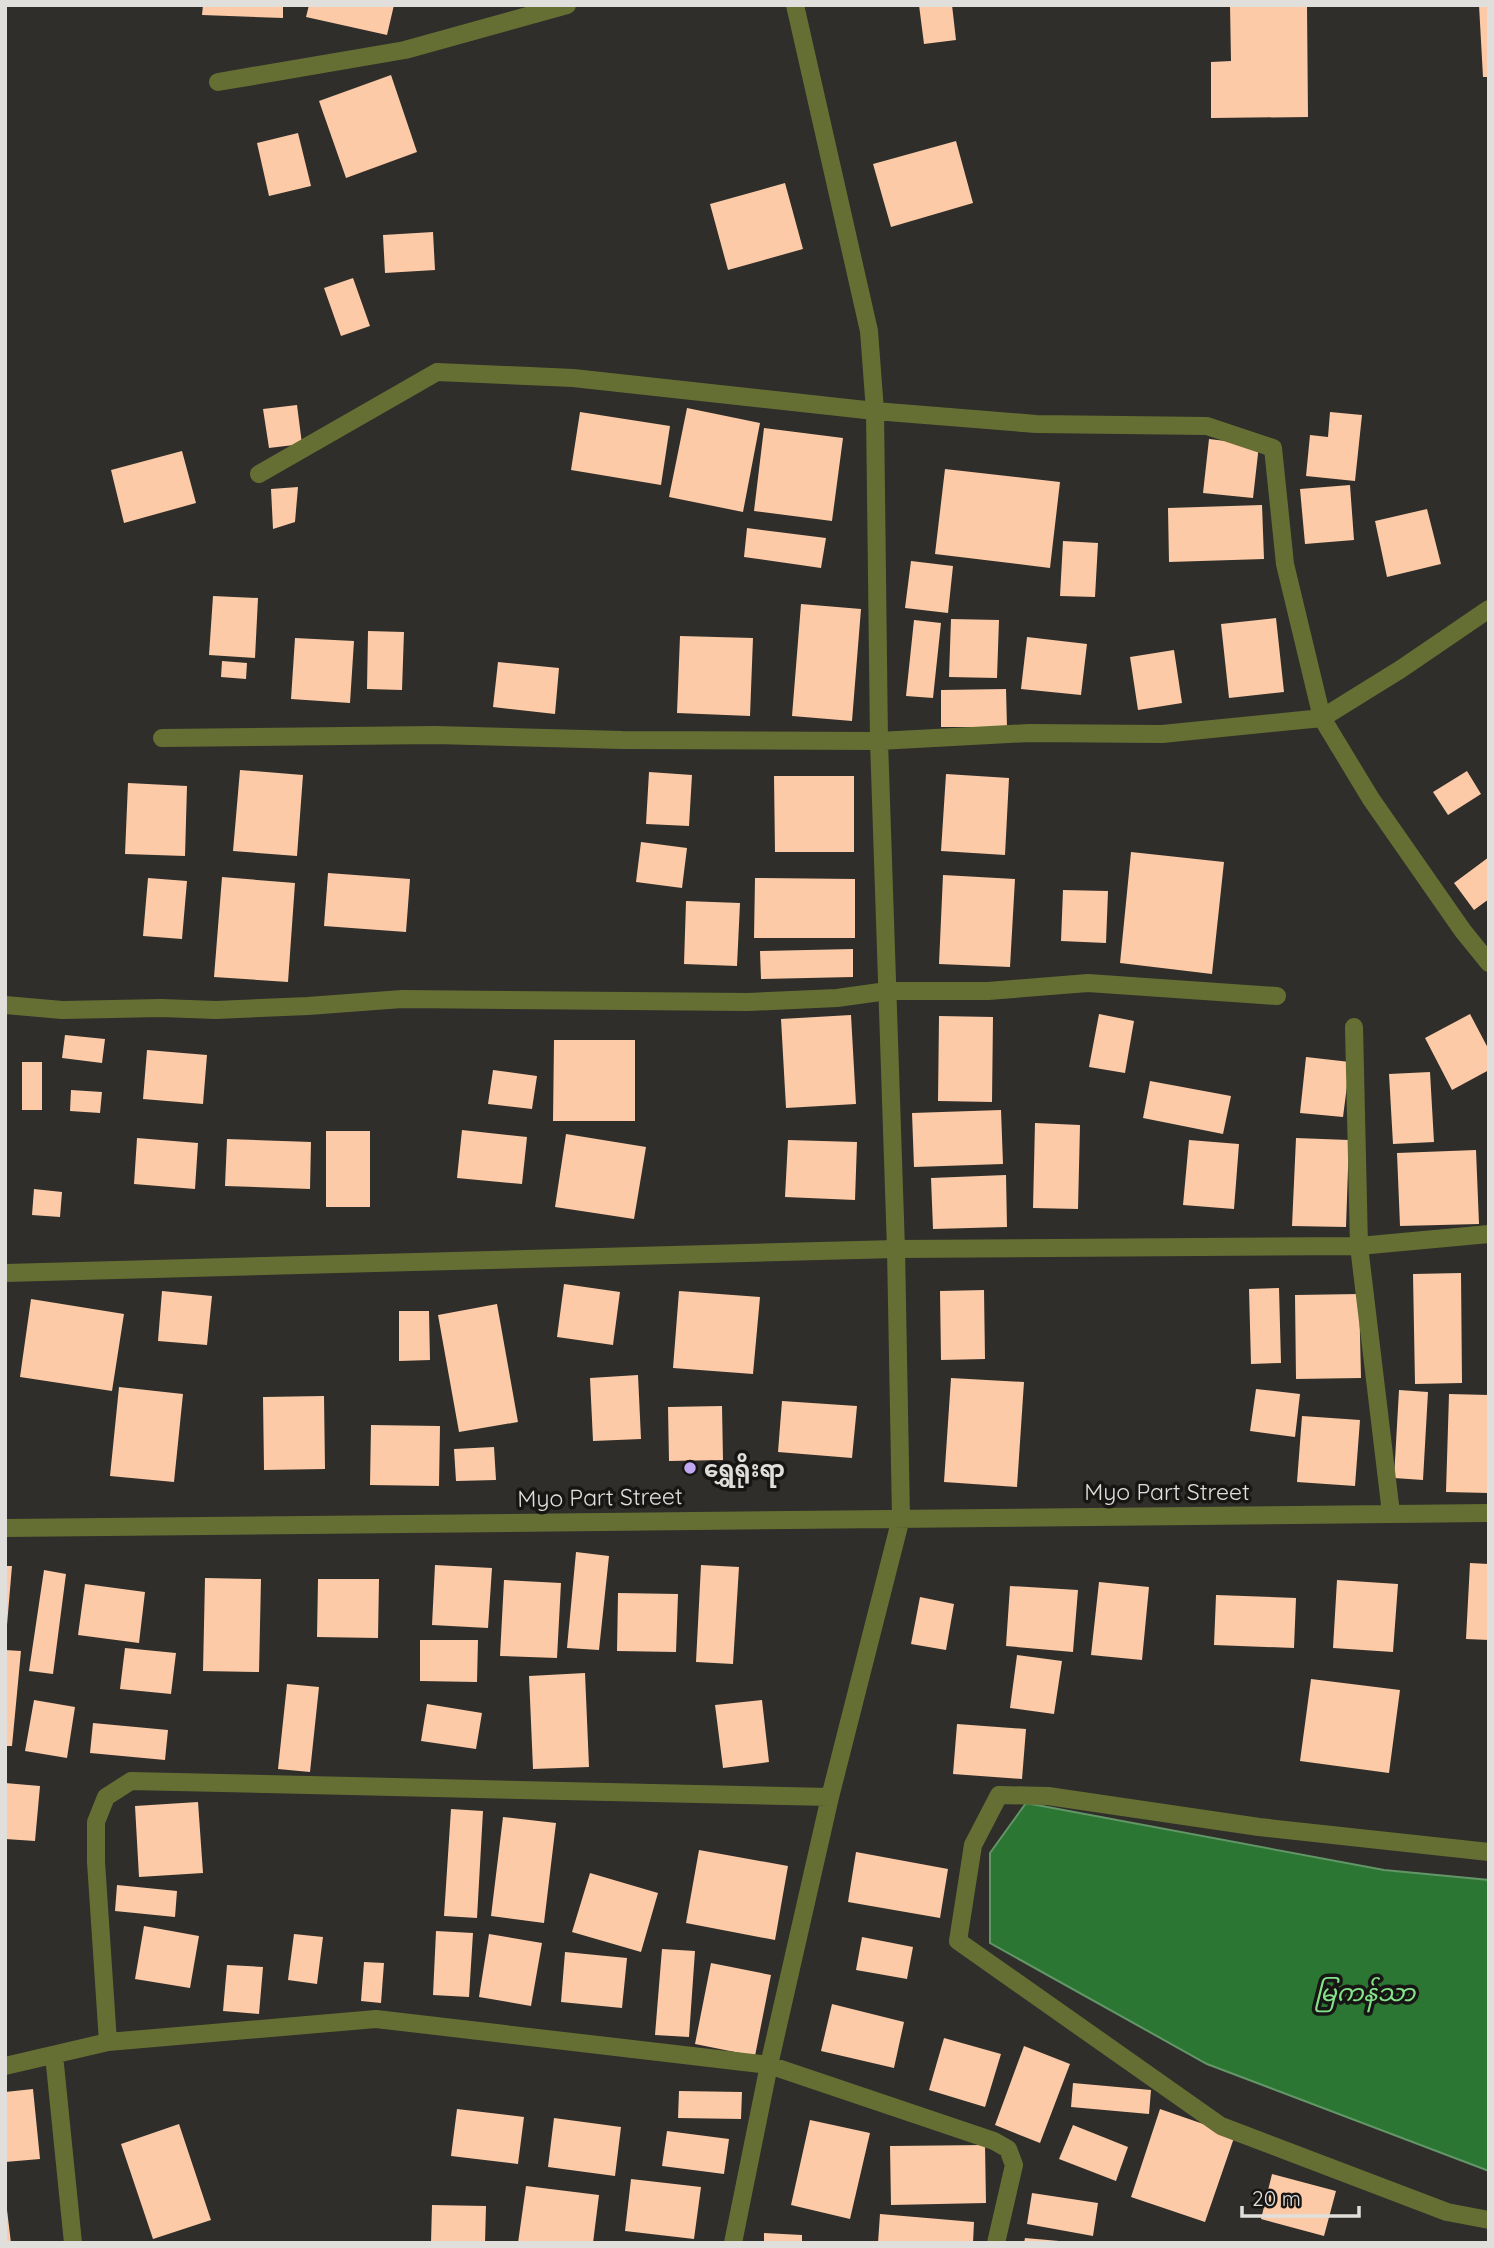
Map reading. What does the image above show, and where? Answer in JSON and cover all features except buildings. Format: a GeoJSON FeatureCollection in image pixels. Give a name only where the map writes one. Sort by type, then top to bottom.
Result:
{"type":"FeatureCollection","features":[{"type":"Feature","properties":{"kind":"street"},"geometry":{"type":"LineString","coordinates":[[218,82],[405,50],[567,5]]}},
{"type":"Feature","properties":{"kind":"street"},"geometry":{"type":"LineString","coordinates":[[733,2243],[769,2065],[830,1797],[901,1518],[896,1249],[879,741],[875,411],[869,331],[795,5]]}},
{"type":"Feature","properties":{"kind":"street"},"geometry":{"type":"LineString","coordinates":[[259,474],[437,372],[573,378],[875,411],[1036,424],[1207,426],[1273,448],[1286,564],[1322,718],[1371,799],[1463,931],[1489,963]]}},
{"type":"Feature","properties":{"kind":"street"},"geometry":{"type":"LineString","coordinates":[[162,738],[435,735],[622,740],[879,741],[1029,733],[1162,734],[1322,718],[1401,669],[1489,609]]}},
{"type":"Feature","properties":{"kind":"street"},"geometry":{"type":"LineString","coordinates":[[5,1005],[62,1010],[216,1010],[402,999],[748,1002],[837,998],[887,991],[988,991],[1088,982],[1277,996]]}},
{"type":"Feature","properties":{"kind":"street"},"geometry":{"type":"LineString","coordinates":[[1354,1027],[1359,1246],[1391,1513]]}},
{"type":"Feature","properties":{"kind":"street"},"geometry":{"type":"LineString","coordinates":[[5,1273],[896,1249],[1359,1246],[1489,1234]]}},
{"type":"Feature","properties":{"kind":"street","name":"Myo Part Street"},"geometry":{"type":"LineString","coordinates":[[5,1528],[1489,1513]]}},
{"type":"Feature","properties":{"kind":"street"},"geometry":{"type":"LineString","coordinates":[[108,2042],[96,1862],[96,1822],[106,1797],[131,1781],[830,1797]]}},
{"type":"Feature","properties":{"kind":"street"},"geometry":{"type":"LineString","coordinates":[[1489,1852],[1259,1827],[1048,1796],[999,1795],[973,1845],[958,1941],[1221,2126],[1447,2211],[1489,2220]]}},
{"type":"Feature","properties":{"kind":"street"},"geometry":{"type":"LineString","coordinates":[[5,2066],[108,2042],[376,2019],[769,2065],[994,2141],[1008,2149],[1013,2165],[996,2243]]}},
{"type":"Feature","properties":{"kind":"street"},"geometry":{"type":"LineString","coordinates":[[54,2055],[73,2243]]}},
{"type":"Feature","properties":{"kind":"water","name":"မြကန်သာ"},"geometry":{"type":"Polygon","coordinates":[[[1026,1803],[1384,1870],[1489,1880],[1489,2171],[1207,2064],[990,1943],[990,1853],[1026,1803]]]}},
{"type":"Feature","properties":{"kind":"place","name":"ရွှေရိုးရာ"},"geometry":{"type":"Point","coordinates":[690,1468]}}]}
